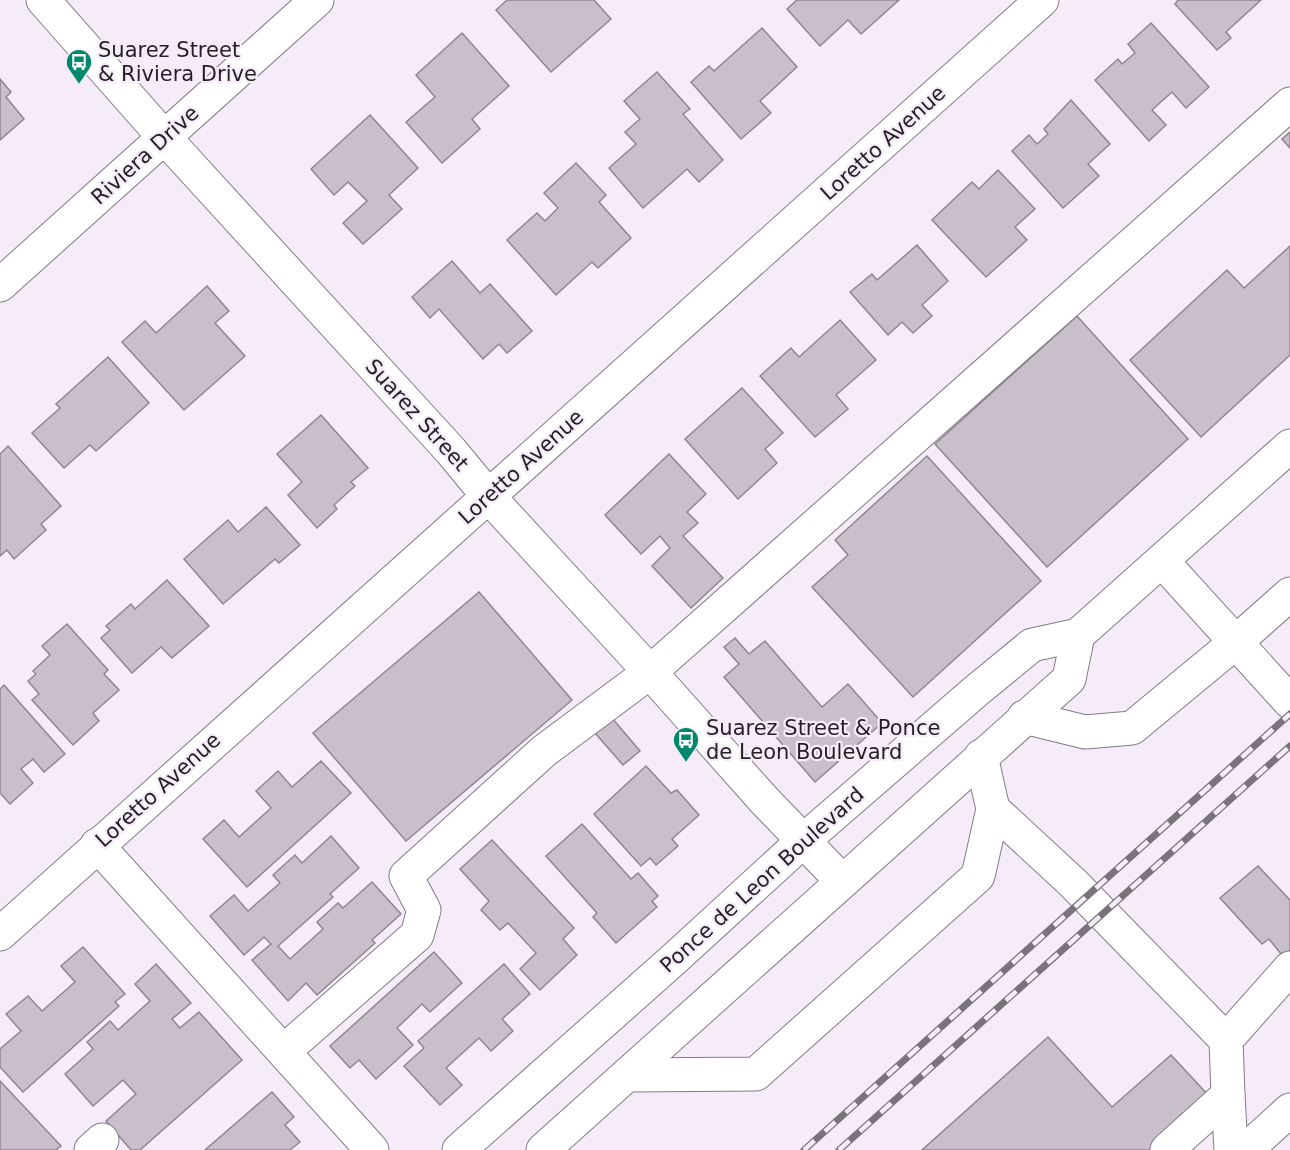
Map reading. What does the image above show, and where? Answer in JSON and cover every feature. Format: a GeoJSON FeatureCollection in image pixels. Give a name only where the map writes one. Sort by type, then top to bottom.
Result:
{"type":"FeatureCollection","features":[{"type":"Feature","properties":{"kind":"main road","name":"Suarez Street"},"geometry":{"type":"LineString","coordinates":[[42,0],[764,800],[842,881]]}},
{"type":"Feature","properties":{"kind":"main road","name":"Riviera Drive"},"geometry":{"type":"LineString","coordinates":[[0,285],[317,0]]}},
{"type":"Feature","properties":{"kind":"main road","name":"Loretto Avenue"},"geometry":{"type":"LineString","coordinates":[[0,934],[1042,0]]}},
{"type":"Feature","properties":{"kind":"main road"},"geometry":{"type":"LineString","coordinates":[[284,1051],[417,935],[423,910],[406,876],[543,751],[650,672],[1290,104]]}},
{"type":"Feature","properties":{"kind":"main road","name":"Ponce de Leon Boulevard"},"geometry":{"type":"LineString","coordinates":[[459,1150],[803,841],[1032,645],[1078,635],[1290,446]]}},
{"type":"Feature","properties":{"kind":"main road"},"geometry":{"type":"LineString","coordinates":[[1162,561],[1290,702]]}},
{"type":"Feature","properties":{"kind":"main road"},"geometry":{"type":"LineString","coordinates":[[1024,717],[1085,732],[1131,728],[1236,642],[1290,594]]}},
{"type":"Feature","properties":{"kind":"main road"},"geometry":{"type":"LineString","coordinates":[[543,1150],[1069,679],[1078,635]]}},
{"type":"Feature","properties":{"kind":"main road"},"geometry":{"type":"LineString","coordinates":[[629,1075],[756,1074],[978,876],[993,809],[981,756]]}},
{"type":"Feature","properties":{"kind":"main road"},"geometry":{"type":"LineString","coordinates":[[993,809],[1073,883],[1227,1040]]}},
{"type":"Feature","properties":{"kind":"main road"},"geometry":{"type":"LineString","coordinates":[[97,845],[372,1150]]}},
{"type":"Feature","properties":{"kind":"main road"},"geometry":{"type":"LineString","coordinates":[[1231,1150],[1227,1040],[1290,968]]}},
{"type":"Feature","properties":{"kind":"main road"},"geometry":{"type":"LineString","coordinates":[[1167,1150],[1228,1095]]}},
{"type":"Feature","properties":{"kind":"main road"},"geometry":{"type":"LineString","coordinates":[[1246,1150],[1290,1110]]}},
{"type":"Feature","properties":{"kind":"building"},"geometry":{"type":"Polygon","coordinates":[[[507,0],[594,0],[611,19],[551,72],[496,10],[507,0]]]}},
{"type":"Feature","properties":{"kind":"building"},"geometry":{"type":"Polygon","coordinates":[[[797,0],[899,0],[861,34],[848,20],[820,46],[787,9],[797,0]]]}},
{"type":"Feature","properties":{"kind":"building"},"geometry":{"type":"Polygon","coordinates":[[[1178,0],[1261,0],[1226,32],[1231,38],[1217,50],[1175,4],[1178,0]]]}},
{"type":"Feature","properties":{"kind":"building"},"geometry":{"type":"Polygon","coordinates":[[[1151,23],[1209,87],[1186,108],[1172,92],[1152,110],[1166,125],[1149,141],[1095,80],[1118,59],[1122,64],[1135,53],[1128,44],[1151,23]]]}},
{"type":"Feature","properties":{"kind":"building"},"geometry":{"type":"Polygon","coordinates":[[[762,28],[797,67],[760,101],[771,113],[741,139],[691,82],[709,66],[714,71],[762,28]]]}},
{"type":"Feature","properties":{"kind":"building"},"geometry":{"type":"Polygon","coordinates":[[[462,33],[509,86],[472,119],[480,129],[442,163],[406,122],[435,97],[416,75],[462,33]]]}},
{"type":"Feature","properties":{"kind":"building"},"geometry":{"type":"Polygon","coordinates":[[[657,72],[690,109],[683,114],[723,160],[699,182],[687,169],[643,208],[609,168],[636,144],[625,132],[640,119],[624,101],[657,72]]]}},
{"type":"Feature","properties":{"kind":"building"},"geometry":{"type":"Polygon","coordinates":[[[0,79],[11,92],[6,97],[24,119],[0,140],[0,79]]]}},
{"type":"Feature","properties":{"kind":"building"},"geometry":{"type":"Polygon","coordinates":[[[1071,100],[1110,144],[1088,164],[1099,176],[1063,208],[1012,151],[1029,135],[1037,144],[1048,134],[1044,129],[1071,100]]]}},
{"type":"Feature","properties":{"kind":"building"},"geometry":{"type":"Polygon","coordinates":[[[370,115],[418,168],[389,195],[402,209],[363,244],[343,223],[367,201],[348,182],[334,195],[311,169],[370,115]]]}},
{"type":"Feature","properties":{"kind":"building"},"geometry":{"type":"Polygon","coordinates":[[[1290,132],[1290,148],[1282,139],[1290,132]]]}},
{"type":"Feature","properties":{"kind":"building"},"geometry":{"type":"Polygon","coordinates":[[[576,163],[606,195],[599,202],[631,238],[598,268],[592,262],[556,295],[507,240],[537,213],[545,221],[558,208],[544,193],[576,163]]]}},
{"type":"Feature","properties":{"kind":"building"},"geometry":{"type":"Polygon","coordinates":[[[998,170],[1035,209],[1015,227],[1027,240],[986,277],[932,220],[972,182],[979,189],[998,170]]]}},
{"type":"Feature","properties":{"kind":"building"},"geometry":{"type":"Polygon","coordinates":[[[917,245],[948,281],[922,305],[932,316],[913,333],[902,322],[888,335],[850,292],[872,274],[877,280],[917,245]]]}},
{"type":"Feature","properties":{"kind":"building"},"geometry":{"type":"Polygon","coordinates":[[[1290,246],[1290,355],[1201,437],[1130,360],[1227,270],[1244,288],[1290,246]]]}},
{"type":"Feature","properties":{"kind":"building"},"geometry":{"type":"Polygon","coordinates":[[[452,261],[480,293],[490,284],[532,331],[507,353],[499,344],[483,359],[439,309],[430,318],[412,297],[452,261]]]}},
{"type":"Feature","properties":{"kind":"building"},"geometry":{"type":"Polygon","coordinates":[[[207,286],[229,311],[215,323],[245,356],[184,410],[122,342],[145,321],[156,333],[207,286]]]}},
{"type":"Feature","properties":{"kind":"building"},"geometry":{"type":"Polygon","coordinates":[[[1077,316],[1188,439],[1047,567],[935,444],[1077,316]]]}},
{"type":"Feature","properties":{"kind":"building"},"geometry":{"type":"Polygon","coordinates":[[[840,320],[876,360],[836,395],[848,409],[815,437],[760,376],[791,348],[799,357],[840,320]]]}},
{"type":"Feature","properties":{"kind":"building"},"geometry":{"type":"Polygon","coordinates":[[[108,357],[149,403],[96,451],[90,445],[64,468],[32,433],[60,408],[56,404],[108,357]]]}},
{"type":"Feature","properties":{"kind":"building"},"geometry":{"type":"Polygon","coordinates":[[[742,388],[783,433],[765,449],[777,463],[738,499],[685,439],[742,388]]]}},
{"type":"Feature","properties":{"kind":"building"},"geometry":{"type":"Polygon","coordinates":[[[321,415],[368,468],[351,482],[355,486],[334,505],[337,509],[317,528],[288,495],[302,482],[277,454],[321,415]]]}},
{"type":"Feature","properties":{"kind":"building"},"geometry":{"type":"Polygon","coordinates":[[[8,446],[61,506],[41,524],[46,530],[14,559],[7,550],[0,556],[0,454],[8,446]]]}},
{"type":"Feature","properties":{"kind":"building"},"geometry":{"type":"Polygon","coordinates":[[[669,454],[706,494],[687,512],[698,523],[683,536],[723,578],[691,608],[652,566],[670,548],[660,536],[641,554],[605,515],[669,454]]]}},
{"type":"Feature","properties":{"kind":"building"},"geometry":{"type":"Polygon","coordinates":[[[927,456],[1041,581],[913,697],[812,587],[848,555],[835,540],[927,456]]]}},
{"type":"Feature","properties":{"kind":"building"},"geometry":{"type":"Polygon","coordinates":[[[266,507],[300,545],[279,563],[275,559],[223,604],[184,559],[228,520],[238,532],[266,507]]]}},
{"type":"Feature","properties":{"kind":"building"},"geometry":{"type":"Polygon","coordinates":[[[167,580],[209,626],[172,658],[161,647],[132,673],[101,638],[110,630],[106,626],[131,604],[135,609],[167,580]]]}},
{"type":"Feature","properties":{"kind":"building"},"geometry":{"type":"Polygon","coordinates":[[[479,592],[572,700],[406,841],[313,733],[479,592]]]}},
{"type":"Feature","properties":{"kind":"building"},"geometry":{"type":"Polygon","coordinates":[[[67,624],[108,670],[104,674],[119,690],[93,713],[99,721],[73,745],[32,700],[39,694],[28,681],[36,674],[33,671],[50,655],[42,646],[67,624]]]}},
{"type":"Feature","properties":{"kind":"building"},"geometry":{"type":"Polygon","coordinates":[[[735,638],[749,654],[765,641],[822,707],[848,684],[882,723],[815,782],[724,677],[739,664],[724,647],[735,638]]]}},
{"type":"Feature","properties":{"kind":"building"},"geometry":{"type":"Polygon","coordinates":[[[4,685],[65,754],[44,772],[33,759],[21,769],[33,783],[10,804],[0,793],[0,689],[4,685]]]}},
{"type":"Feature","properties":{"kind":"building"},"geometry":{"type":"Polygon","coordinates":[[[612,718],[640,751],[623,765],[595,733],[612,718]]]}},
{"type":"Feature","properties":{"kind":"building"},"geometry":{"type":"Polygon","coordinates":[[[321,761],[351,793],[247,887],[203,839],[224,820],[239,837],[271,808],[256,791],[278,771],[292,787],[321,761]]]}},
{"type":"Feature","properties":{"kind":"building"},"geometry":{"type":"Polygon","coordinates":[[[646,766],[671,793],[677,790],[699,815],[672,839],[678,846],[656,865],[650,858],[641,866],[594,814],[646,766]]]}},
{"type":"Feature","properties":{"kind":"building"},"geometry":{"type":"Polygon","coordinates":[[[582,824],[631,879],[638,873],[658,896],[652,901],[657,907],[616,943],[593,917],[597,913],[546,856],[582,824]]]}},
{"type":"Feature","properties":{"kind":"building"},"geometry":{"type":"Polygon","coordinates":[[[331,836],[359,868],[330,894],[333,897],[278,946],[290,959],[323,929],[317,922],[338,903],[343,908],[372,882],[401,914],[372,940],[375,943],[317,995],[306,983],[288,1001],[252,960],[271,944],[264,937],[244,955],[210,916],[234,895],[248,911],[280,883],[273,875],[295,855],[302,863],[331,836]]]}},
{"type":"Feature","properties":{"kind":"building"},"geometry":{"type":"Polygon","coordinates":[[[492,840],[574,928],[563,939],[577,955],[540,990],[520,969],[536,953],[508,923],[500,930],[481,910],[489,901],[460,869],[492,840]]]}},
{"type":"Feature","properties":{"kind":"building"},"geometry":{"type":"Polygon","coordinates":[[[1258,866],[1290,900],[1290,965],[1269,939],[1262,944],[1220,898],[1258,866]]]}},
{"type":"Feature","properties":{"kind":"building"},"geometry":{"type":"Polygon","coordinates":[[[83,947],[125,994],[115,1002],[119,1006],[23,1092],[0,1067],[0,1049],[21,1031],[6,1014],[28,996],[42,1011],[75,982],[61,966],[83,947]]]}},
{"type":"Feature","properties":{"kind":"building"},"geometry":{"type":"Polygon","coordinates":[[[434,952],[462,983],[430,1012],[422,1004],[397,1028],[413,1045],[376,1079],[359,1060],[350,1068],[330,1046],[434,952]]]}},
{"type":"Feature","properties":{"kind":"building"},"geometry":{"type":"Polygon","coordinates":[[[156,964],[191,1003],[172,1019],[180,1028],[199,1012],[242,1060],[140,1150],[131,1150],[106,1121],[136,1094],[123,1080],[93,1106],[65,1074],[93,1049],[87,1042],[110,1021],[118,1030],[150,1001],[135,984],[156,964]]]}},
{"type":"Feature","properties":{"kind":"building"},"geometry":{"type":"Polygon","coordinates":[[[504,964],[530,994],[502,1019],[513,1031],[491,1051],[479,1038],[446,1068],[462,1085],[440,1105],[404,1066],[424,1048],[418,1041],[504,964]]]}},
{"type":"Feature","properties":{"kind":"building"},"geometry":{"type":"Polygon","coordinates":[[[1048,1037],[1112,1107],[1171,1055],[1210,1097],[1151,1150],[922,1150],[1048,1037]]]}},
{"type":"Feature","properties":{"kind":"building"},"geometry":{"type":"Polygon","coordinates":[[[0,1081],[61,1146],[56,1150],[0,1150],[0,1081]]]}},
{"type":"Feature","properties":{"kind":"building"},"geometry":{"type":"Polygon","coordinates":[[[272,1092],[294,1117],[285,1125],[300,1142],[290,1150],[205,1150],[272,1092]]]}},
{"type":"Feature","properties":{"kind":"railway"},"geometry":{"type":"LineString","coordinates":[[804,1150],[1290,714]]}},
{"type":"Feature","properties":{"kind":"railway"},"geometry":{"type":"LineString","coordinates":[[839,1150],[1290,746]]}},
{"type":"Feature","properties":{"kind":"place","name":"Suarez Street & Riviera Drive"},"geometry":{"type":"Point","coordinates":[79,85]}},
{"type":"Feature","properties":{"kind":"place","name":"Suarez Street & Ponce de Leon Boulevard"},"geometry":{"type":"Point","coordinates":[686,763]}}]}
